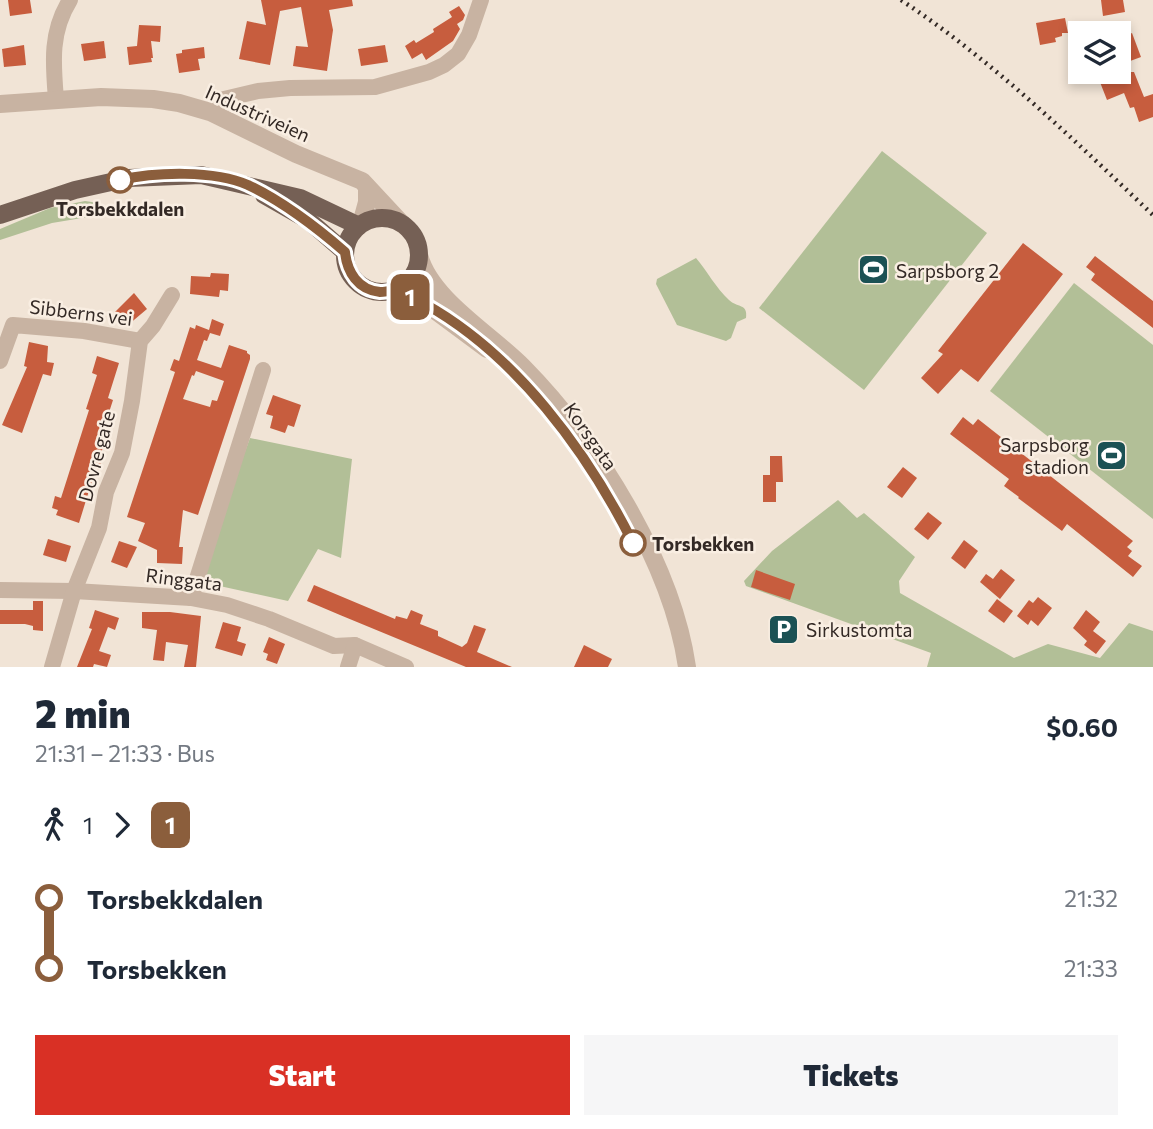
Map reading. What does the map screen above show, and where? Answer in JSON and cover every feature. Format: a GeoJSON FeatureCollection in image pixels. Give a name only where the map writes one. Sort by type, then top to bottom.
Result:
{"type":"FeatureCollection","features":[{"type":"Feature","properties":{"kind":"main road"},"geometry":{"type":"LineString","coordinates":[[2,215],[75,190],[129,178],[201,175],[300,198],[360,225]]}},
{"type":"Feature","properties":{"kind":"main road"},"geometry":{"type":"LineString","coordinates":[[246,184],[307,220],[345,252]]}},
{"type":"Feature","properties":{"kind":"main road"},"geometry":{"type":"LineString","coordinates":[[382,218],[402,224],[411,232],[417,243],[419,255],[412,277],[404,285],[381,292],[359,284],[346,264],[347,242],[360,225],[382,218]]}},
{"type":"Feature","properties":{"kind":"street"},"geometry":{"type":"LineString","coordinates":[[56,99],[52,60],[54,35],[70,0]]}},
{"type":"Feature","properties":{"kind":"street"},"geometry":{"type":"LineString","coordinates":[[210,112],[224,99],[258,91],[374,87],[429,72],[458,54],[469,35],[481,0]]}},
{"type":"Feature","properties":{"kind":"street","name":"Industriveien"},"geometry":{"type":"LineString","coordinates":[[0,104],[101,97],[153,99],[210,112],[296,154],[362,181],[402,224]]}},
{"type":"Feature","properties":{"kind":"street"},"geometry":{"type":"LineString","coordinates":[[360,225],[367,201],[367,187]]}},
{"type":"Feature","properties":{"kind":"street","name":"Korsgata"},"geometry":{"type":"LineString","coordinates":[[419,255],[423,269],[445,296],[522,365],[582,436],[617,490],[646,543],[677,621],[687,667]]}},
{"type":"Feature","properties":{"kind":"street","name":"Korsgata"},"geometry":{"type":"LineString","coordinates":[[393,290],[425,303],[494,355],[526,385],[565,433],[608,497],[643,562],[666,622],[676,667]]}},
{"type":"Feature","properties":{"kind":"street","name":"Dovre gate"},"geometry":{"type":"LineString","coordinates":[[52,667],[74,592],[99,528],[106,492],[122,453],[140,341],[153,326],[172,295]]}},
{"type":"Feature","properties":{"kind":"street","name":"Sibberns vei"},"geometry":{"type":"LineString","coordinates":[[0,361],[13,325],[84,331],[140,341]]}},
{"type":"Feature","properties":{"kind":"street"},"geometry":{"type":"LineString","coordinates":[[191,598],[263,370]]}},
{"type":"Feature","properties":{"kind":"street","name":"Ringgata"},"geometry":{"type":"LineString","coordinates":[[0,590],[191,598],[226,605],[269,619],[334,646],[355,645],[406,667]]}},
{"type":"Feature","properties":{"kind":"street"},"geometry":{"type":"LineString","coordinates":[[348,667],[355,645]]}},
{"type":"Feature","properties":{"kind":"green space","name":"Sarpsborg 2"},"geometry":{"type":"Polygon","coordinates":[[[882,151],[987,233],[864,390],[759,308],[882,151]]]}},
{"type":"Feature","properties":{"kind":"green space"},"geometry":{"type":"Polygon","coordinates":[[[85,201],[99,203],[100,215],[52,223],[0,240],[0,229],[50,208],[85,201]]]}},
{"type":"Feature","properties":{"kind":"green space"},"geometry":{"type":"Polygon","coordinates":[[[696,258],[724,295],[745,310],[746,318],[737,322],[731,338],[726,341],[677,325],[656,284],[657,279],[696,258]]]}},
{"type":"Feature","properties":{"kind":"green space","name":"Sarpsborg stadion"},"geometry":{"type":"Polygon","coordinates":[[[1074,283],[1153,345],[1153,519],[990,391],[1074,283]]]}},
{"type":"Feature","properties":{"kind":"green space"},"geometry":{"type":"Polygon","coordinates":[[[250,438],[352,459],[341,558],[318,549],[288,601],[197,581],[250,438]]]}},
{"type":"Feature","properties":{"kind":"green space"},"geometry":{"type":"Polygon","coordinates":[[[838,500],[857,518],[864,513],[915,557],[899,581],[900,593],[1014,658],[1048,644],[1100,658],[1129,623],[1153,631],[1153,667],[927,667],[931,653],[746,586],[744,581],[772,551],[838,500]]]}},
{"type":"Feature","properties":{"kind":"building"},"geometry":{"type":"Polygon","coordinates":[[[8,0],[30,0],[32,13],[10,16],[8,0]]]}},
{"type":"Feature","properties":{"kind":"building"},"geometry":{"type":"Polygon","coordinates":[[[261,0],[352,0],[353,6],[329,10],[333,30],[327,71],[293,66],[296,46],[308,47],[301,7],[280,11],[270,65],[239,59],[247,21],[266,25],[261,0]]]}},
{"type":"Feature","properties":{"kind":"building"},"geometry":{"type":"Polygon","coordinates":[[[1101,0],[1123,0],[1125,12],[1103,16],[1101,0]]]}},
{"type":"Feature","properties":{"kind":"building"},"geometry":{"type":"Polygon","coordinates":[[[459,6],[465,15],[457,24],[460,29],[453,41],[426,60],[422,53],[412,59],[405,46],[434,32],[433,29],[452,17],[449,12],[459,6]]]}},
{"type":"Feature","properties":{"kind":"building"},"geometry":{"type":"Polygon","coordinates":[[[1065,18],[1068,33],[1062,33],[1062,36],[1055,38],[1056,42],[1040,45],[1036,23],[1065,18]]]}},
{"type":"Feature","properties":{"kind":"building"},"geometry":{"type":"Polygon","coordinates":[[[139,25],[161,26],[160,42],[151,41],[152,62],[129,65],[127,47],[137,46],[139,25]]]}},
{"type":"Feature","properties":{"kind":"building"},"geometry":{"type":"Polygon","coordinates":[[[1131,33],[1141,57],[1131,61],[1131,33]]]}},
{"type":"Feature","properties":{"kind":"building"},"geometry":{"type":"Polygon","coordinates":[[[104,41],[106,58],[84,61],[81,44],[104,41]]]}},
{"type":"Feature","properties":{"kind":"building"},"geometry":{"type":"Polygon","coordinates":[[[24,45],[26,65],[4,67],[2,49],[24,45]]]}},
{"type":"Feature","properties":{"kind":"building"},"geometry":{"type":"Polygon","coordinates":[[[385,45],[388,62],[361,66],[358,49],[385,45]]]}},
{"type":"Feature","properties":{"kind":"building"},"geometry":{"type":"Polygon","coordinates":[[[204,47],[205,58],[198,59],[200,70],[179,73],[176,54],[182,53],[182,50],[204,47]]]}},
{"type":"Feature","properties":{"kind":"building"},"geometry":{"type":"Polygon","coordinates":[[[1131,72],[1134,72],[1144,97],[1153,94],[1153,117],[1139,122],[1134,107],[1130,108],[1124,93],[1107,100],[1101,84],[1131,84],[1131,72]]]}},
{"type":"Feature","properties":{"kind":"building"},"geometry":{"type":"Polygon","coordinates":[[[1023,243],[1063,274],[978,382],[961,369],[938,394],[921,378],[943,354],[938,351],[1023,243]]]}},
{"type":"Feature","properties":{"kind":"building"},"geometry":{"type":"Polygon","coordinates":[[[1095,256],[1153,301],[1153,328],[1091,280],[1095,274],[1086,267],[1095,256]]]}},
{"type":"Feature","properties":{"kind":"building"},"geometry":{"type":"Polygon","coordinates":[[[211,273],[229,274],[228,291],[220,290],[219,297],[190,294],[191,276],[210,277],[211,273]]]}},
{"type":"Feature","properties":{"kind":"building"},"geometry":{"type":"Polygon","coordinates":[[[134,293],[147,309],[128,325],[115,312],[134,293]]]}},
{"type":"Feature","properties":{"kind":"building"},"geometry":{"type":"Polygon","coordinates":[[[212,319],[224,324],[220,336],[210,333],[207,341],[204,340],[197,360],[221,368],[229,345],[247,351],[250,359],[198,515],[183,510],[179,547],[183,547],[182,564],[157,563],[157,550],[138,541],[145,523],[127,517],[175,372],[170,370],[174,359],[179,361],[190,327],[195,329],[196,325],[209,330],[212,319]],[[196,371],[183,399],[210,407],[212,400],[217,401],[224,381],[196,371]]]}},
{"type":"Feature","properties":{"kind":"building"},"geometry":{"type":"Polygon","coordinates":[[[29,342],[48,346],[47,362],[54,363],[51,376],[43,374],[22,433],[2,425],[27,367],[24,366],[29,342]]]}},
{"type":"Feature","properties":{"kind":"building"},"geometry":{"type":"Polygon","coordinates":[[[97,356],[119,363],[108,398],[113,400],[102,434],[103,448],[100,454],[103,455],[79,523],[56,515],[58,510],[52,508],[55,496],[61,498],[89,410],[86,409],[97,375],[92,373],[97,356]]]}},
{"type":"Feature","properties":{"kind":"building"},"geometry":{"type":"Polygon","coordinates":[[[273,395],[301,405],[294,427],[288,425],[285,433],[270,428],[273,416],[266,414],[273,395]]]}},
{"type":"Feature","properties":{"kind":"building"},"geometry":{"type":"Polygon","coordinates":[[[963,417],[973,425],[978,419],[1133,541],[1127,547],[1132,551],[1128,556],[1142,566],[1133,577],[1067,524],[1062,531],[1004,486],[1009,479],[950,434],[963,417]]]}},
{"type":"Feature","properties":{"kind":"building"},"geometry":{"type":"Polygon","coordinates":[[[770,456],[782,456],[783,482],[776,482],[776,502],[763,502],[763,475],[770,475],[770,456]]]}},
{"type":"Feature","properties":{"kind":"building"},"geometry":{"type":"Polygon","coordinates":[[[903,467],[917,478],[902,498],[887,487],[903,467]]]}},
{"type":"Feature","properties":{"kind":"building"},"geometry":{"type":"Polygon","coordinates":[[[928,512],[942,523],[928,540],[914,529],[928,512]]]}},
{"type":"Feature","properties":{"kind":"building"},"geometry":{"type":"Polygon","coordinates":[[[48,539],[71,546],[66,562],[43,555],[48,539]]]}},
{"type":"Feature","properties":{"kind":"building"},"geometry":{"type":"Polygon","coordinates":[[[964,540],[978,551],[965,569],[951,558],[964,540]]]}},
{"type":"Feature","properties":{"kind":"building"},"geometry":{"type":"Polygon","coordinates":[[[119,541],[137,547],[127,568],[111,562],[119,541]]]}},
{"type":"Feature","properties":{"kind":"building"},"geometry":{"type":"Polygon","coordinates":[[[1001,569],[1015,580],[1000,599],[980,582],[986,574],[993,579],[1001,569]]]}},
{"type":"Feature","properties":{"kind":"building"},"geometry":{"type":"Polygon","coordinates":[[[756,570],[795,584],[790,600],[751,587],[756,570]]]}},
{"type":"Feature","properties":{"kind":"building"},"geometry":{"type":"Polygon","coordinates":[[[314,585],[395,619],[396,616],[407,619],[411,610],[423,615],[420,624],[438,631],[438,636],[462,647],[467,643],[474,625],[486,629],[477,652],[512,667],[466,667],[340,615],[307,601],[314,585]]]}},
{"type":"Feature","properties":{"kind":"building"},"geometry":{"type":"Polygon","coordinates":[[[1038,597],[1052,608],[1038,626],[1031,620],[1028,625],[1017,616],[1029,600],[1033,603],[1038,597]]]}},
{"type":"Feature","properties":{"kind":"building"},"geometry":{"type":"Polygon","coordinates":[[[997,599],[1013,611],[1004,623],[988,611],[997,599]]]}},
{"type":"Feature","properties":{"kind":"building"},"geometry":{"type":"Polygon","coordinates":[[[33,601],[43,601],[43,631],[33,630],[33,626],[25,624],[0,624],[0,610],[33,610],[33,601]]]}},
{"type":"Feature","properties":{"kind":"building"},"geometry":{"type":"Polygon","coordinates":[[[95,610],[119,618],[115,630],[108,627],[99,651],[111,655],[107,667],[94,664],[93,667],[77,667],[92,629],[89,628],[95,610]]]}},
{"type":"Feature","properties":{"kind":"building"},"geometry":{"type":"Polygon","coordinates":[[[1086,610],[1100,622],[1093,631],[1106,641],[1096,654],[1084,645],[1087,641],[1073,628],[1086,610]]]}},
{"type":"Feature","properties":{"kind":"building"},"geometry":{"type":"Polygon","coordinates":[[[142,612],[201,616],[196,667],[184,667],[188,645],[166,642],[164,661],[153,660],[157,630],[142,628],[142,612]]]}},
{"type":"Feature","properties":{"kind":"building"},"geometry":{"type":"Polygon","coordinates":[[[223,622],[241,627],[237,641],[246,644],[242,656],[215,648],[223,622]]]}},
{"type":"Feature","properties":{"kind":"building"},"geometry":{"type":"Polygon","coordinates":[[[269,637],[285,644],[277,664],[266,660],[268,654],[263,652],[269,637]]]}},
{"type":"Feature","properties":{"kind":"building"},"geometry":{"type":"Polygon","coordinates":[[[584,645],[612,659],[608,667],[574,667],[584,645]]]}},
{"type":"Feature","properties":{"kind":"railway"},"geometry":{"type":"LineString","coordinates":[[901,0],[1000,75],[1153,215]]}},
{"type":"Feature","properties":{"kind":"bus line","name":"1"},"geometry":{"type":"LineString","coordinates":[[120,180],[155,175],[201,175],[246,184],[307,220],[345,252],[346,264],[359,284],[381,292],[393,290],[425,303],[494,355],[542,403],[586,463],[633,543]]}},
{"type":"Feature","properties":{"kind":"place","name":"Torsbekkdalen"},"geometry":{"type":"Point","coordinates":[120,180]}},
{"type":"Feature","properties":{"kind":"place","name":"Sarpsborg 2"},"geometry":{"type":"Point","coordinates":[873,270]}},
{"type":"Feature","properties":{"kind":"place","name":"Sarpsborg stadion"},"geometry":{"type":"Point","coordinates":[1112,455]}},
{"type":"Feature","properties":{"kind":"place","name":"Torsbekken"},"geometry":{"type":"Point","coordinates":[633,543]}},
{"type":"Feature","properties":{"kind":"place","name":"Sirkustomta"},"geometry":{"type":"Point","coordinates":[783,629]}}]}
